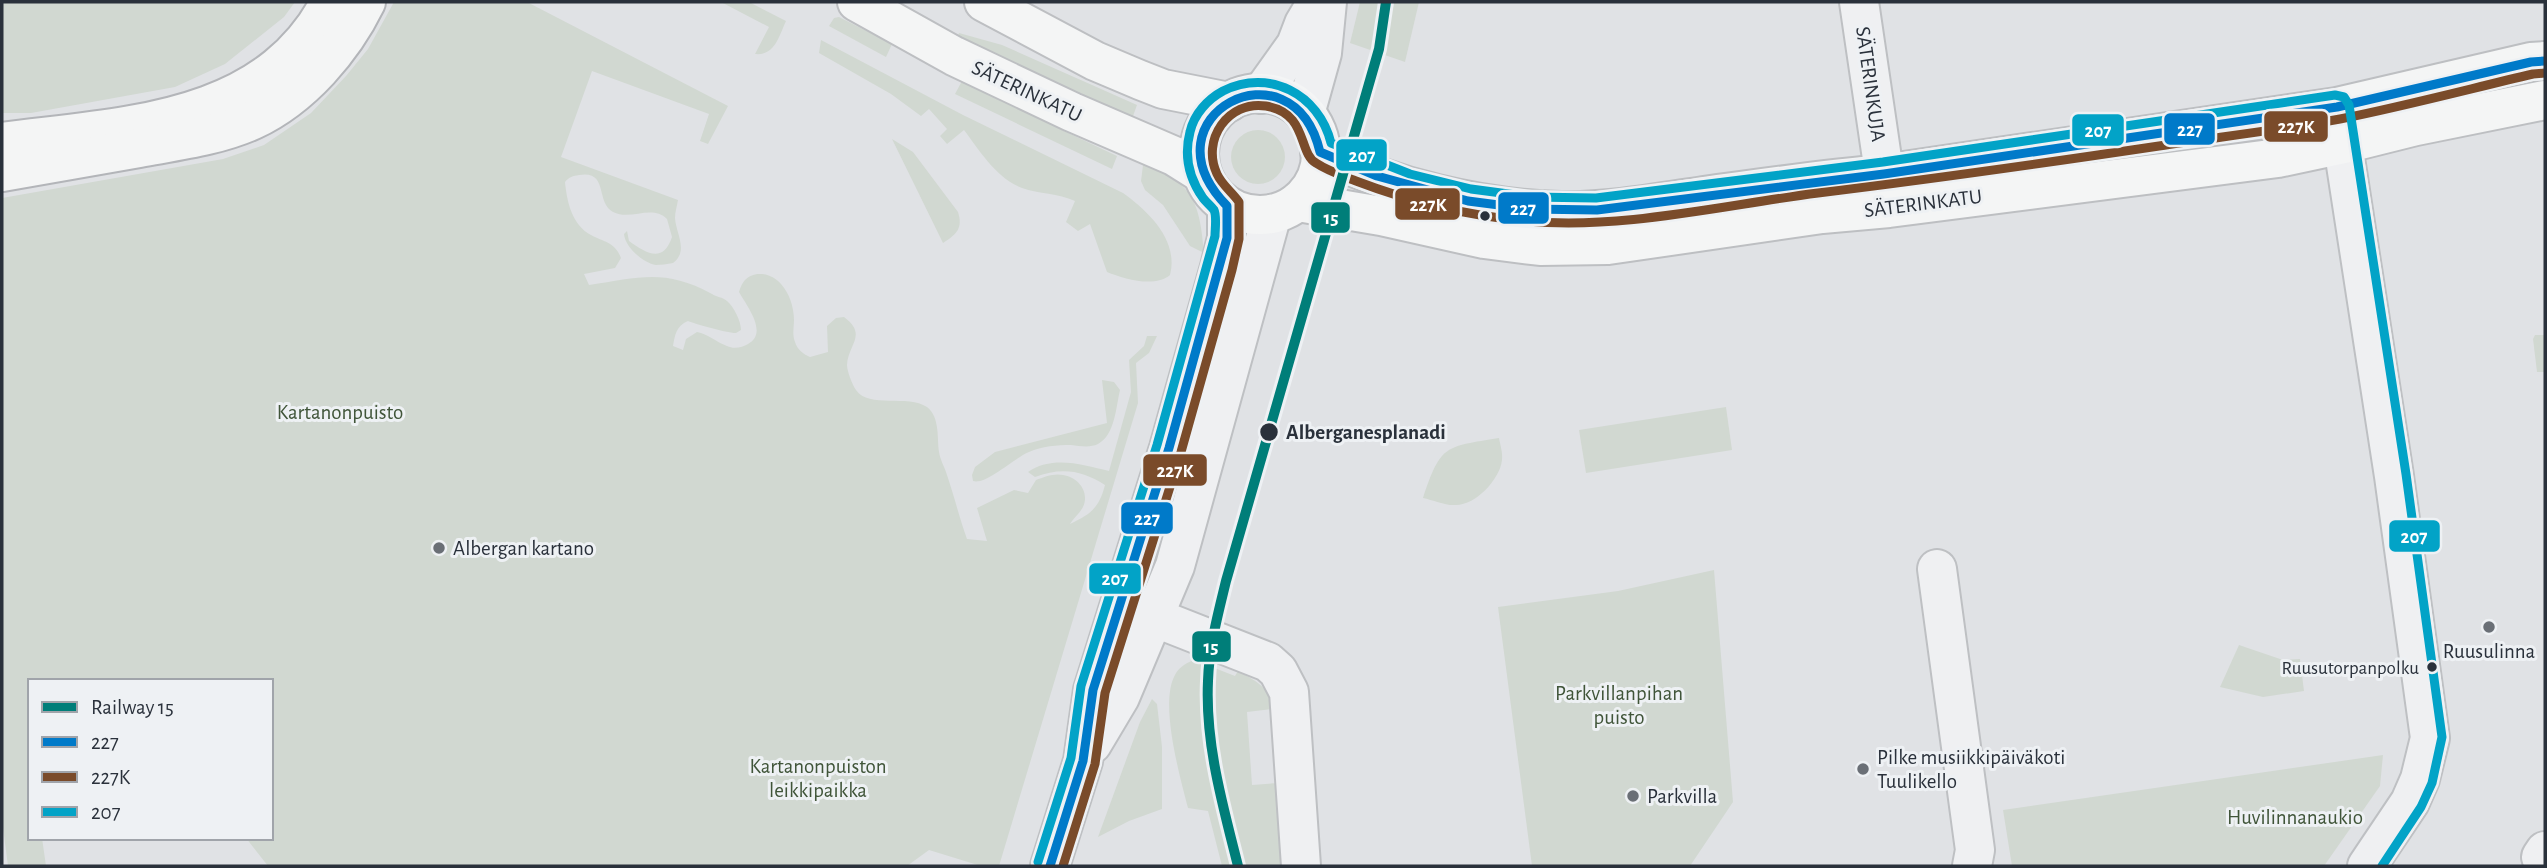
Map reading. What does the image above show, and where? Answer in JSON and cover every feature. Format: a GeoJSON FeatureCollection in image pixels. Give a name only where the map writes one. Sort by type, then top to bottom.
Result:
{"type":"FeatureCollection","features":[{"type":"Feature","properties":{"kind":"main road"},"geometry":{"type":"LineString","coordinates":[[2,142],[148,122],[216,102],[250,87],[291,55],[330,2]]}},
{"type":"Feature","properties":{"kind":"main road"},"geometry":{"type":"LineString","coordinates":[[2,172],[202,137],[253,120],[293,94],[329,59],[357,20],[366,2]]}},
{"type":"Feature","properties":{"kind":"main road","name":"SÄTERINKATU"},"geometry":{"type":"LineString","coordinates":[[857,2],[954,57],[1174,156],[1201,173]]}},
{"type":"Feature","properties":{"kind":"main road"},"geometry":{"type":"LineString","coordinates":[[984,2],[1095,61],[1163,89],[1285,100],[1305,114],[1316,132],[1320,152],[1315,179],[1308,192],[1285,208],[1249,215],[1227,206],[1212,191],[1201,173],[1199,145],[1210,120],[1245,98]]}},
{"type":"Feature","properties":{"kind":"main road","name":"SÄTERINKATU"},"geometry":{"type":"LineString","coordinates":[[1285,208],[1381,216],[1484,239],[1540,246],[1608,245],[1822,214],[1886,191],[2337,107],[2545,61]]}},
{"type":"Feature","properties":{"kind":"main road","name":"SÄTERINKATU"},"geometry":{"type":"LineString","coordinates":[[1320,152],[1357,170],[1418,188],[1498,206],[1563,211],[1635,207],[1817,180],[1886,191],[2278,158],[2416,125],[2545,100]]}},
{"type":"Feature","properties":{"kind":"street"},"geometry":{"type":"LineString","coordinates":[[1245,98],[1296,45],[1317,2]]}},
{"type":"Feature","properties":{"kind":"street"},"geometry":{"type":"LineString","coordinates":[[1305,114],[1322,53],[1327,2]]}},
{"type":"Feature","properties":{"kind":"street","name":"SÄTERINKUJA"},"geometry":{"type":"LineString","coordinates":[[1859,2],[1886,191]]}},
{"type":"Feature","properties":{"kind":"street"},"geometry":{"type":"LineString","coordinates":[[2337,107],[2394,476],[2430,738],[2420,779],[2410,802],[2367,866]]}},
{"type":"Feature","properties":{"kind":"street"},"geometry":{"type":"LineString","coordinates":[[1049,866],[1083,761],[1120,697],[1169,448],[1227,238],[1227,206]]}},
{"type":"Feature","properties":{"kind":"street"},"geometry":{"type":"LineString","coordinates":[[1136,610],[1175,566],[1285,208]]}},
{"type":"Feature","properties":{"kind":"street"},"geometry":{"type":"LineString","coordinates":[[1937,569],[1975,850],[1972,866]]}},
{"type":"Feature","properties":{"kind":"street"},"geometry":{"type":"LineString","coordinates":[[1136,610],[1268,662],[1278,671],[1289,692],[1301,866]]}},
{"type":"Feature","properties":{"kind":"green space"},"geometry":{"type":"Polygon","coordinates":[[[2,2],[295,2],[284,17],[225,64],[175,87],[31,113],[2,113],[2,2]]]}},
{"type":"Feature","properties":{"kind":"green space","name":"Kartanonpuisto"},"geometry":{"type":"Polygon","coordinates":[[[394,2],[527,2],[728,106],[708,144],[700,141],[709,114],[592,71],[561,157],[678,200],[675,218],[681,248],[673,263],[656,265],[646,261],[631,249],[624,234],[627,231],[629,241],[642,249],[654,254],[659,253],[664,251],[672,237],[667,219],[655,213],[627,215],[613,212],[604,201],[594,177],[571,177],[565,182],[569,205],[575,219],[585,231],[612,246],[621,258],[615,268],[584,274],[589,285],[637,278],[665,278],[695,286],[727,301],[737,314],[741,330],[733,333],[688,321],[679,328],[673,346],[683,350],[686,339],[697,332],[732,348],[748,344],[754,339],[754,319],[739,292],[745,280],[757,274],[773,277],[789,296],[795,342],[807,356],[828,352],[827,326],[836,318],[844,317],[855,329],[856,335],[847,365],[856,390],[870,399],[919,403],[927,407],[934,416],[940,455],[967,539],[987,541],[977,508],[1014,490],[1028,493],[1036,480],[1049,476],[1068,476],[1078,482],[1084,491],[1083,507],[1070,524],[1093,509],[1105,485],[1080,473],[1063,471],[1035,477],[1028,472],[1058,463],[1079,464],[1109,471],[1131,392],[1129,360],[1144,346],[1147,336],[1157,336],[1149,353],[1136,363],[1138,403],[999,866],[981,866],[929,850],[907,866],[268,866],[248,840],[273,840],[273,679],[28,679],[28,840],[42,840],[46,866],[8,866],[2,820],[2,198],[223,159],[264,145],[311,113],[368,49],[394,2]]]}},
{"type":"Feature","properties":{"kind":"green space"},"geometry":{"type":"Polygon","coordinates":[[[721,2],[749,2],[786,21],[772,48],[762,54],[755,54],[769,27],[721,2]]]}},
{"type":"Feature","properties":{"kind":"green space"},"geometry":{"type":"Polygon","coordinates":[[[1360,2],[1419,2],[1405,62],[1350,43],[1360,2]]]}},
{"type":"Feature","properties":{"kind":"green space"},"geometry":{"type":"Polygon","coordinates":[[[839,17],[892,44],[886,57],[829,26],[834,18],[839,17]]]}},
{"type":"Feature","properties":{"kind":"green space"},"geometry":{"type":"Polygon","coordinates":[[[959,33],[1002,45],[1137,105],[1128,130],[957,39],[959,33]]]}},
{"type":"Feature","properties":{"kind":"green space"},"geometry":{"type":"Polygon","coordinates":[[[821,40],[963,115],[1123,193],[1142,208],[1166,238],[1172,262],[1170,275],[1148,282],[1107,272],[1090,224],[1078,231],[1066,222],[1075,201],[1028,190],[1004,178],[964,130],[947,144],[940,136],[947,129],[929,109],[921,116],[891,94],[819,53],[821,40]]]}},
{"type":"Feature","properties":{"kind":"green space"},"geometry":{"type":"Polygon","coordinates":[[[962,81],[1024,106],[1062,130],[1117,156],[1112,169],[955,94],[962,81]]]}},
{"type":"Feature","properties":{"kind":"green space"},"geometry":{"type":"Polygon","coordinates":[[[1258,130],[1277,138],[1285,157],[1277,176],[1258,184],[1239,176],[1231,157],[1239,138],[1258,130]]]}},
{"type":"Feature","properties":{"kind":"green space"},"geometry":{"type":"Polygon","coordinates":[[[892,139],[913,152],[958,212],[958,230],[943,243],[892,139]]]}},
{"type":"Feature","properties":{"kind":"green space"},"geometry":{"type":"Polygon","coordinates":[[[1143,165],[1173,178],[1191,196],[1200,220],[1204,253],[1190,246],[1163,205],[1145,190],[1141,181],[1143,165]]]}},
{"type":"Feature","properties":{"kind":"green space"},"geometry":{"type":"Polygon","coordinates":[[[2535,335],[2545,335],[2545,372],[2537,372],[2533,339],[2535,335]]]}},
{"type":"Feature","properties":{"kind":"green space"},"geometry":{"type":"Polygon","coordinates":[[[1102,380],[1114,382],[1120,390],[1114,420],[1104,440],[1092,446],[1060,445],[1034,450],[985,479],[973,481],[975,467],[995,452],[1107,423],[1102,380]]]}},
{"type":"Feature","properties":{"kind":"green space"},"geometry":{"type":"Polygon","coordinates":[[[1726,407],[1732,450],[1586,473],[1579,430],[1726,407]]]}},
{"type":"Feature","properties":{"kind":"green space"},"geometry":{"type":"Polygon","coordinates":[[[1499,438],[1502,454],[1500,467],[1492,483],[1479,496],[1456,505],[1423,498],[1435,467],[1448,451],[1499,438]]]}},
{"type":"Feature","properties":{"kind":"green space","name":"Parkvillanpihan puisto"},"geometry":{"type":"Polygon","coordinates":[[[1714,570],[1733,802],[1690,866],[1532,866],[1498,607],[1618,591],[1714,570]]]}},
{"type":"Feature","properties":{"kind":"green space"},"geometry":{"type":"Polygon","coordinates":[[[2239,645],[2283,660],[2300,659],[2304,691],[2263,697],[2220,687],[2239,645]]]}},
{"type":"Feature","properties":{"kind":"green space"},"geometry":{"type":"Polygon","coordinates":[[[1194,660],[1235,676],[1238,671],[1251,678],[1269,695],[1273,709],[1247,712],[1252,785],[1278,783],[1284,866],[1222,866],[1208,811],[1188,808],[1173,742],[1169,705],[1170,690],[1176,674],[1194,660]]]}},
{"type":"Feature","properties":{"kind":"green space"},"geometry":{"type":"Polygon","coordinates":[[[1152,699],[1157,704],[1162,747],[1162,809],[1129,821],[1098,837],[1140,722],[1152,699]]]}},
{"type":"Feature","properties":{"kind":"green space","name":"Huvilinnanaukio"},"geometry":{"type":"Polygon","coordinates":[[[2383,755],[2380,786],[2324,866],[2012,866],[2003,810],[2383,755]]]}},
{"type":"Feature","properties":{"kind":"rail line","name":"15"},"geometry":{"type":"LineString","coordinates":[[1238,866],[1216,775],[1209,728],[1208,681],[1212,643],[1226,581],[1379,49],[1386,2]]}},
{"type":"Feature","properties":{"kind":"transit line","name":"227"},"geometry":{"type":"LineString","coordinates":[[1050,866],[1083,761],[1093,690],[1169,448],[1227,238],[1227,206],[1205,173],[1201,143],[1211,119],[1230,102],[1256,95],[1282,99],[1305,118],[1320,152],[1377,176],[1468,201],[1530,209],[1597,210],[1884,174],[2337,107],[2545,61]]}},
{"type":"Feature","properties":{"kind":"transit line","name":"227K"},"geometry":{"type":"LineString","coordinates":[[1063,866],[1095,764],[1105,693],[1181,452],[1232,270],[1239,239],[1239,202],[1217,174],[1213,148],[1221,125],[1240,109],[1266,106],[1279,110],[1296,124],[1306,151],[1316,163],[1377,189],[1461,212],[1505,219],[1562,223],[1672,215],[2295,127],[2545,73]]}},
{"type":"Feature","properties":{"kind":"transit line","name":"207"},"geometry":{"type":"LineString","coordinates":[[1038,862],[1071,758],[1081,686],[1157,445],[1215,236],[1214,210],[1198,190],[1189,166],[1190,132],[1198,113],[1217,94],[1240,85],[1258,83],[1274,84],[1304,99],[1316,111],[1331,143],[1410,174],[1471,189],[1531,197],[1596,198],[1883,162],[2335,95],[2344,97],[2349,105],[2406,474],[2442,737],[2432,783],[2421,807],[2382,866]]}},
{"type":"Feature","properties":{"kind":"place","name":"Alberganesplanadi"},"geometry":{"type":"Point","coordinates":[1269,432]}},
{"type":"Feature","properties":{"kind":"place","name":"Albergan kartano"},"geometry":{"type":"Point","coordinates":[439,548]}},
{"type":"Feature","properties":{"kind":"place","name":"Ruusulinna"},"geometry":{"type":"Point","coordinates":[2489,627]}},
{"type":"Feature","properties":{"kind":"place","name":"Ruusutorpanpolku"},"geometry":{"type":"Point","coordinates":[2432,667]}},
{"type":"Feature","properties":{"kind":"place","name":"Pilke musiikkipäiväkoti Tuulikello"},"geometry":{"type":"Point","coordinates":[1863,769]}},
{"type":"Feature","properties":{"kind":"place","name":"Parkvilla"},"geometry":{"type":"Point","coordinates":[1633,796]}},
{"type":"Feature","properties":{"kind":"park label","name":"Kartanonpuiston leikkipaikka"},"geometry":{"type":"Point","coordinates":[818,778]}}]}
